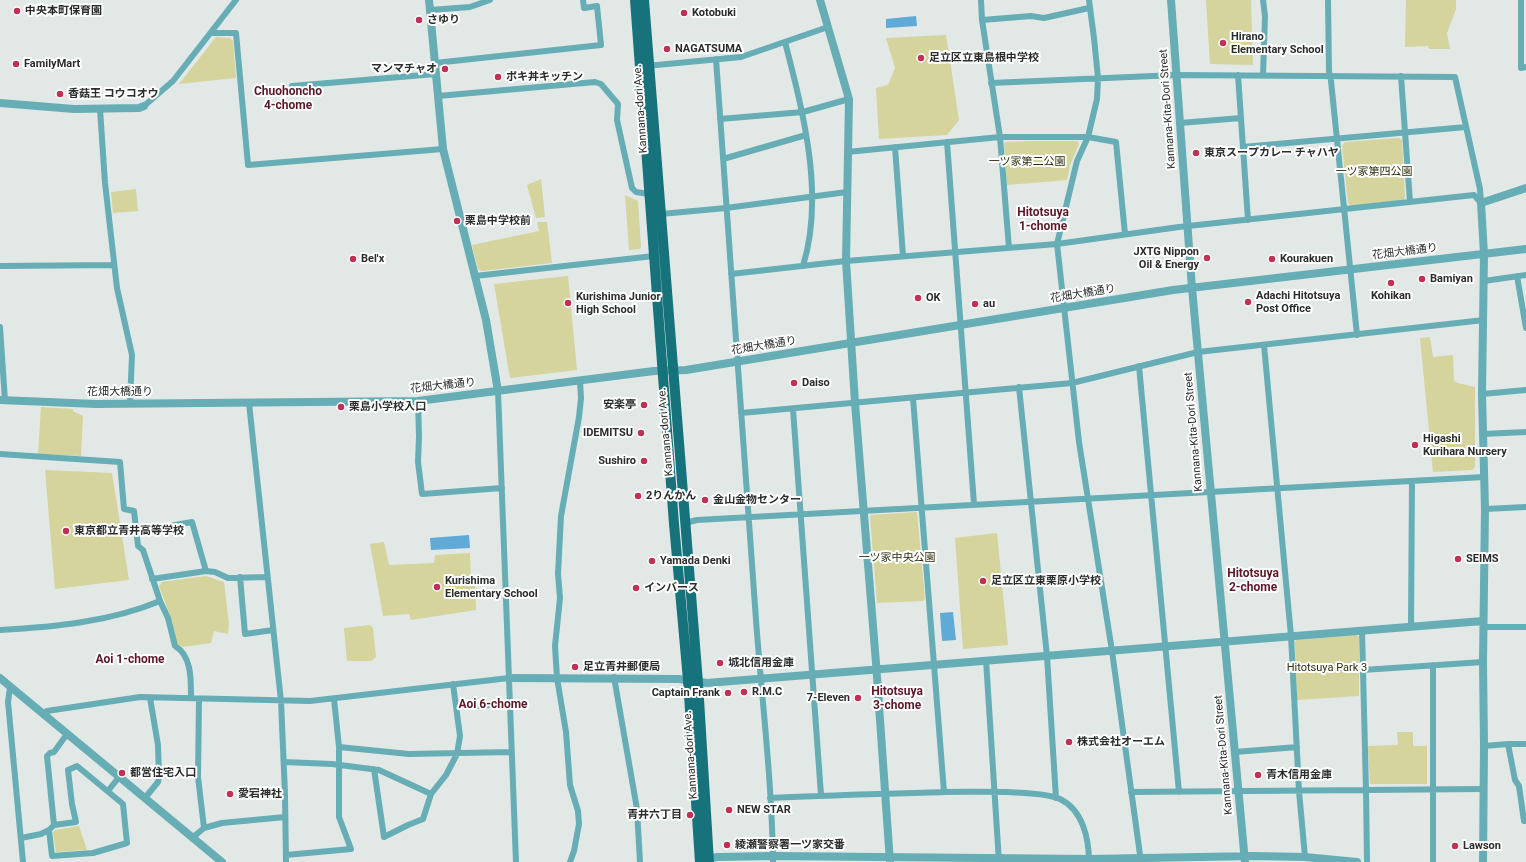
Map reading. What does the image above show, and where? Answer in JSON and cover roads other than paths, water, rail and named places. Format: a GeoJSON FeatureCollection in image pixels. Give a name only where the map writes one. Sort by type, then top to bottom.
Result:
{"type":"FeatureCollection","features":[{"type":"Feature","properties":{"kind":"main road","name":"Kannana-dori Ave."},"geometry":{"type":"LineString","coordinates":[[635,0],[645,66],[665,256],[668,371],[688,680],[702,861]]}},
{"type":"Feature","properties":{"kind":"main road","name":"Kannana-dori Ave."},"geometry":{"type":"LineString","coordinates":[[644,0],[649,194],[654,256],[685,522],[698,683],[702,861]]}},
{"type":"Feature","properties":{"kind":"street"},"geometry":{"type":"LineString","coordinates":[[0,103],[74,109],[138,108],[144,106],[173,81],[211,33],[218,21],[236,0]]}},
{"type":"Feature","properties":{"kind":"street"},"geometry":{"type":"LineString","coordinates":[[429,0],[443,149],[475,276],[492,351],[498,391],[516,862]]}},
{"type":"Feature","properties":{"kind":"street"},"geometry":{"type":"LineString","coordinates":[[430,10],[470,7],[490,0]]}},
{"type":"Feature","properties":{"kind":"street"},"geometry":{"type":"LineString","coordinates":[[435,63],[601,45],[597,6],[584,8],[583,0]]}},
{"type":"Feature","properties":{"kind":"street"},"geometry":{"type":"LineString","coordinates":[[820,0],[849,100],[846,261],[855,403],[890,860]]}},
{"type":"Feature","properties":{"kind":"street"},"geometry":{"type":"LineString","coordinates":[[981,0],[980,7],[1000,137],[1009,248]]}},
{"type":"Feature","properties":{"kind":"street"},"geometry":{"type":"LineString","coordinates":[[1089,0],[1098,78],[1097,99],[1088,137],[1077,161],[1057,244],[1080,442],[1112,650],[1140,860]]}},
{"type":"Feature","properties":{"kind":"street","name":"Kannana-Kita-Dori Street"},"geometry":{"type":"LineString","coordinates":[[1171,0],[1192,288],[1245,859]]}},
{"type":"Feature","properties":{"kind":"street"},"geometry":{"type":"LineString","coordinates":[[1263,0],[1265,16],[1263,75]]}},
{"type":"Feature","properties":{"kind":"street"},"geometry":{"type":"LineString","coordinates":[[1328,0],[1330,76],[1357,335]]}},
{"type":"Feature","properties":{"kind":"street"},"geometry":{"type":"LineString","coordinates":[[1521,0],[1521,68],[1526,67]]}},
{"type":"Feature","properties":{"kind":"street"},"geometry":{"type":"LineString","coordinates":[[982,20],[1031,16],[1044,18],[1089,8]]}},
{"type":"Feature","properties":{"kind":"street"},"geometry":{"type":"LineString","coordinates":[[645,66],[741,57],[828,27]]}},
{"type":"Feature","properties":{"kind":"street"},"geometry":{"type":"LineString","coordinates":[[211,33],[236,33],[248,165],[443,149]]}},
{"type":"Feature","properties":{"kind":"street"},"geometry":{"type":"LineString","coordinates":[[785,42],[803,112],[810,156],[812,210],[808,251],[803,266]]}},
{"type":"Feature","properties":{"kind":"street"},"geometry":{"type":"LineString","coordinates":[[716,59],[760,679],[770,798],[773,859]]}},
{"type":"Feature","properties":{"kind":"street"},"geometry":{"type":"LineString","coordinates":[[292,86],[436,74]]}},
{"type":"Feature","properties":{"kind":"street"},"geometry":{"type":"LineString","coordinates":[[991,83],[1176,75],[1455,77],[1480,189],[1484,254],[1482,394],[1484,477],[1483,862]]}},
{"type":"Feature","properties":{"kind":"street"},"geometry":{"type":"LineString","coordinates":[[1238,75],[1248,220]]}},
{"type":"Feature","properties":{"kind":"street"},"geometry":{"type":"LineString","coordinates":[[1401,76],[1410,202]]}},
{"type":"Feature","properties":{"kind":"street"},"geometry":{"type":"LineString","coordinates":[[438,96],[595,82],[601,84],[618,104],[617,120],[632,188],[636,192],[649,194]]}},
{"type":"Feature","properties":{"kind":"street"},"geometry":{"type":"LineString","coordinates":[[720,119],[803,112],[849,100]]}},
{"type":"Feature","properties":{"kind":"street"},"geometry":{"type":"LineString","coordinates":[[100,109],[104,183],[114,265],[117,288],[132,355],[130,403]]}},
{"type":"Feature","properties":{"kind":"street"},"geometry":{"type":"LineString","coordinates":[[1180,123],[1241,118]]}},
{"type":"Feature","properties":{"kind":"street"},"geometry":{"type":"LineString","coordinates":[[1243,147],[1466,127]]}},
{"type":"Feature","properties":{"kind":"street"},"geometry":{"type":"LineString","coordinates":[[723,159],[806,135]]}},
{"type":"Feature","properties":{"kind":"street"},"geometry":{"type":"LineString","coordinates":[[847,152],[1000,137],[1088,137],[1116,142],[1125,234]]}},
{"type":"Feature","properties":{"kind":"street"},"geometry":{"type":"LineString","coordinates":[[947,142],[974,504]]}},
{"type":"Feature","properties":{"kind":"street"},"geometry":{"type":"LineString","coordinates":[[895,147],[903,256]]}},
{"type":"Feature","properties":{"kind":"street"},"geometry":{"type":"LineString","coordinates":[[1481,203],[1526,188]]}},
{"type":"Feature","properties":{"kind":"street"},"geometry":{"type":"LineString","coordinates":[[661,214],[726,208],[847,192]]}},
{"type":"Feature","properties":{"kind":"street"},"geometry":{"type":"LineString","coordinates":[[731,274],[846,261],[1057,244],[1188,226],[1474,195],[1481,203]]}},
{"type":"Feature","properties":{"kind":"street","name":"花畑大橋通り"},"geometry":{"type":"LineString","coordinates":[[2,400],[96,404],[418,401],[654,371],[668,371],[738,362],[1192,288],[1526,249]]}},
{"type":"Feature","properties":{"kind":"street"},"geometry":{"type":"LineString","coordinates":[[475,276],[654,256]]}},
{"type":"Feature","properties":{"kind":"street"},"geometry":{"type":"LineString","coordinates":[[0,266],[114,265]]}},
{"type":"Feature","properties":{"kind":"street"},"geometry":{"type":"LineString","coordinates":[[1484,281],[1526,275]]}},
{"type":"Feature","properties":{"kind":"street"},"geometry":{"type":"LineString","coordinates":[[1517,276],[1526,326]]}},
{"type":"Feature","properties":{"kind":"street"},"geometry":{"type":"LineString","coordinates":[[741,413],[1072,382],[1198,352],[1484,320]]}},
{"type":"Feature","properties":{"kind":"street"},"geometry":{"type":"LineString","coordinates":[[0,327],[2,400]]}},
{"type":"Feature","properties":{"kind":"street"},"geometry":{"type":"LineString","coordinates":[[1264,345],[1291,636],[1299,791],[1305,857]]}},
{"type":"Feature","properties":{"kind":"street"},"geometry":{"type":"LineString","coordinates":[[1139,366],[1179,792]]}},
{"type":"Feature","properties":{"kind":"street"},"geometry":{"type":"LineString","coordinates":[[570,862],[578,831],[578,811],[570,785],[566,732],[557,678],[554,646],[560,598],[558,574],[561,516],[579,417],[581,398],[580,381]]}},
{"type":"Feature","properties":{"kind":"street"},"geometry":{"type":"LineString","coordinates":[[1019,387],[1047,656],[1056,798]]}},
{"type":"Feature","properties":{"kind":"street"},"geometry":{"type":"LineString","coordinates":[[1482,394],[1526,390]]}},
{"type":"Feature","properties":{"kind":"street"},"geometry":{"type":"LineString","coordinates":[[913,398],[944,792]]}},
{"type":"Feature","properties":{"kind":"street"},"geometry":{"type":"LineString","coordinates":[[418,401],[418,462],[422,494],[502,488]]}},
{"type":"Feature","properties":{"kind":"street"},"geometry":{"type":"LineString","coordinates":[[250,402],[281,701],[286,862]]}},
{"type":"Feature","properties":{"kind":"street"},"geometry":{"type":"LineString","coordinates":[[793,409],[821,795]]}},
{"type":"Feature","properties":{"kind":"street"},"geometry":{"type":"LineString","coordinates":[[1483,434],[1526,432]]}},
{"type":"Feature","properties":{"kind":"street"},"geometry":{"type":"LineString","coordinates":[[0,454],[120,462],[124,509],[134,511],[138,546],[143,550],[160,601],[168,618],[175,646],[181,649],[186,658],[191,675],[191,698]]}},
{"type":"Feature","properties":{"kind":"street"},"geometry":{"type":"LineString","coordinates":[[685,522],[864,510],[1484,477]]}},
{"type":"Feature","properties":{"kind":"street"},"geometry":{"type":"LineString","coordinates":[[1411,626],[1412,481]]}},
{"type":"Feature","properties":{"kind":"street"},"geometry":{"type":"LineString","coordinates":[[1484,509],[1526,507]]}},
{"type":"Feature","properties":{"kind":"street"},"geometry":{"type":"LineString","coordinates":[[136,532],[192,522],[206,571]]}},
{"type":"Feature","properties":{"kind":"street"},"geometry":{"type":"LineString","coordinates":[[152,579],[206,571],[215,572],[228,578],[267,577]]}},
{"type":"Feature","properties":{"kind":"street"},"geometry":{"type":"LineString","coordinates":[[240,577],[245,634],[273,630]]}},
{"type":"Feature","properties":{"kind":"street"},"geometry":{"type":"LineString","coordinates":[[0,630],[34,628],[110,617],[143,608],[160,601]]}},
{"type":"Feature","properties":{"kind":"street"},"geometry":{"type":"LineString","coordinates":[[43,714],[47,711],[134,698],[310,701],[509,678],[614,678],[688,680],[698,683],[876,670],[1411,626],[1483,624],[1526,626]]}},
{"type":"Feature","properties":{"kind":"street"},"geometry":{"type":"LineString","coordinates":[[1362,630],[1367,862]]}},
{"type":"Feature","properties":{"kind":"street"},"geometry":{"type":"LineString","coordinates":[[986,660],[999,860]]}},
{"type":"Feature","properties":{"kind":"street"},"geometry":{"type":"LineString","coordinates":[[1363,670],[1483,662]]}},
{"type":"Feature","properties":{"kind":"street"},"geometry":{"type":"LineString","coordinates":[[1433,665],[1433,862]]}},
{"type":"Feature","properties":{"kind":"street"},"geometry":{"type":"LineString","coordinates":[[0,678],[222,862]]}},
{"type":"Feature","properties":{"kind":"street"},"geometry":{"type":"LineString","coordinates":[[614,678],[638,809],[640,862]]}},
{"type":"Feature","properties":{"kind":"street"},"geometry":{"type":"LineString","coordinates":[[374,769],[384,837],[423,819],[431,794],[446,775],[457,754],[460,736],[453,684]]}},
{"type":"Feature","properties":{"kind":"street"},"geometry":{"type":"LineString","coordinates":[[10,687],[8,702],[23,862]]}},
{"type":"Feature","properties":{"kind":"street"},"geometry":{"type":"LineString","coordinates":[[145,798],[158,782],[159,777],[158,745],[150,698]]}},
{"type":"Feature","properties":{"kind":"street"},"geometry":{"type":"LineString","coordinates":[[199,699],[198,777],[204,828]]}},
{"type":"Feature","properties":{"kind":"street"},"geometry":{"type":"LineString","coordinates":[[286,855],[351,849],[339,817],[339,747],[334,699]]}},
{"type":"Feature","properties":{"kind":"street"},"geometry":{"type":"LineString","coordinates":[[479,706],[509,703]]}},
{"type":"Feature","properties":{"kind":"street"},"geometry":{"type":"LineString","coordinates":[[21,838],[41,834],[52,828],[76,822],[72,804],[68,770],[77,766],[123,804],[127,843],[93,853],[52,856],[52,828],[47,756],[54,752],[67,734]]}},
{"type":"Feature","properties":{"kind":"street"},"geometry":{"type":"LineString","coordinates":[[1508,744],[1515,780],[1519,786],[1524,821],[1526,821]]}},
{"type":"Feature","properties":{"kind":"street"},"geometry":{"type":"LineString","coordinates":[[1484,746],[1526,744]]}},
{"type":"Feature","properties":{"kind":"street"},"geometry":{"type":"LineString","coordinates":[[339,747],[409,754],[511,752]]}},
{"type":"Feature","properties":{"kind":"street"},"geometry":{"type":"LineString","coordinates":[[1235,752],[1297,747]]}},
{"type":"Feature","properties":{"kind":"street"},"geometry":{"type":"LineString","coordinates":[[284,762],[339,765],[379,770],[431,794]]}},
{"type":"Feature","properties":{"kind":"street"},"geometry":{"type":"LineString","coordinates":[[108,791],[119,777]]}},
{"type":"Feature","properties":{"kind":"street"},"geometry":{"type":"LineString","coordinates":[[1131,792],[1483,790]]}},
{"type":"Feature","properties":{"kind":"street"},"geometry":{"type":"LineString","coordinates":[[770,798],[821,795],[994,791],[1044,794],[1061,800],[1074,809],[1083,825],[1089,860]]}},
{"type":"Feature","properties":{"kind":"street"},"geometry":{"type":"LineString","coordinates":[[192,838],[204,828],[234,821],[285,817]]}},
{"type":"Feature","properties":{"kind":"street"},"geometry":{"type":"LineString","coordinates":[[702,861],[773,859],[1140,860],[1305,857],[1334,861],[1357,862]]}},
{"type":"Feature","properties":{"kind":"water"},"geometry":{"type":"Polygon","coordinates":[[[916,16],[917,26],[886,28],[886,19],[916,16]]]}},
{"type":"Feature","properties":{"kind":"water"},"geometry":{"type":"Polygon","coordinates":[[[469,535],[470,548],[431,550],[430,538],[469,535]]]}},
{"type":"Feature","properties":{"kind":"water"},"geometry":{"type":"Polygon","coordinates":[[[953,612],[956,640],[942,641],[940,613],[953,612]]]}},
{"type":"Feature","properties":{"kind":"place","name":"中央本町保育園"},"geometry":{"type":"Point","coordinates":[17,11]}},
{"type":"Feature","properties":{"kind":"place","name":"Kotobuki"},"geometry":{"type":"Point","coordinates":[684,13]}},
{"type":"Feature","properties":{"kind":"place","name":"さゆり"},"geometry":{"type":"Point","coordinates":[419,20]}},
{"type":"Feature","properties":{"kind":"place","name":"Hirano Elementary School"},"geometry":{"type":"Point","coordinates":[1223,43]}},
{"type":"Feature","properties":{"kind":"place","name":"NAGATSUMA"},"geometry":{"type":"Point","coordinates":[667,49]}},
{"type":"Feature","properties":{"kind":"place","name":"足立区立東島根中学校"},"geometry":{"type":"Point","coordinates":[921,58]}},
{"type":"Feature","properties":{"kind":"place","name":"FamilyMart"},"geometry":{"type":"Point","coordinates":[16,64]}},
{"type":"Feature","properties":{"kind":"place","name":"マンマチャオ"},"geometry":{"type":"Point","coordinates":[445,69]}},
{"type":"Feature","properties":{"kind":"place","name":"ポキ丼キッチン"},"geometry":{"type":"Point","coordinates":[498,77]}},
{"type":"Feature","properties":{"kind":"place","name":"香菇王 コウコオウ"},"geometry":{"type":"Point","coordinates":[60,94]}},
{"type":"Feature","properties":{"kind":"place","name":"東京スープカレー チャハヤ"},"geometry":{"type":"Point","coordinates":[1196,153]}},
{"type":"Feature","properties":{"kind":"place","name":"栗島中学校前"},"geometry":{"type":"Point","coordinates":[457,221]}},
{"type":"Feature","properties":{"kind":"place","name":"JXTG Nippon Oil & Energy"},"geometry":{"type":"Point","coordinates":[1207,258]}},
{"type":"Feature","properties":{"kind":"place","name":"Bel'x"},"geometry":{"type":"Point","coordinates":[353,259]}},
{"type":"Feature","properties":{"kind":"place","name":"Kourakuen"},"geometry":{"type":"Point","coordinates":[1272,259]}},
{"type":"Feature","properties":{"kind":"place","name":"Bamiyan"},"geometry":{"type":"Point","coordinates":[1422,279]}},
{"type":"Feature","properties":{"kind":"place","name":"Kohikan"},"geometry":{"type":"Point","coordinates":[1391,283]}},
{"type":"Feature","properties":{"kind":"place","name":"OK"},"geometry":{"type":"Point","coordinates":[918,298]}},
{"type":"Feature","properties":{"kind":"place","name":"Adachi Hitotsuya Post Office"},"geometry":{"type":"Point","coordinates":[1248,302]}},
{"type":"Feature","properties":{"kind":"place","name":"Kurishima Junior High School"},"geometry":{"type":"Point","coordinates":[568,303]}},
{"type":"Feature","properties":{"kind":"place","name":"au"},"geometry":{"type":"Point","coordinates":[975,304]}},
{"type":"Feature","properties":{"kind":"place","name":"Daiso"},"geometry":{"type":"Point","coordinates":[794,383]}},
{"type":"Feature","properties":{"kind":"place","name":"安楽亭"},"geometry":{"type":"Point","coordinates":[644,405]}},
{"type":"Feature","properties":{"kind":"place","name":"栗島小学校入口"},"geometry":{"type":"Point","coordinates":[341,407]}},
{"type":"Feature","properties":{"kind":"place","name":"IDEMITSU"},"geometry":{"type":"Point","coordinates":[641,433]}},
{"type":"Feature","properties":{"kind":"place","name":"Higashi Kurihara Nursery"},"geometry":{"type":"Point","coordinates":[1415,445]}},
{"type":"Feature","properties":{"kind":"place","name":"Sushiro"},"geometry":{"type":"Point","coordinates":[644,461]}},
{"type":"Feature","properties":{"kind":"place","name":"2りんかん"},"geometry":{"type":"Point","coordinates":[638,496]}},
{"type":"Feature","properties":{"kind":"place","name":"金山金物センター"},"geometry":{"type":"Point","coordinates":[705,500]}},
{"type":"Feature","properties":{"kind":"place","name":"東京都立青井高等学校"},"geometry":{"type":"Point","coordinates":[66,531]}},
{"type":"Feature","properties":{"kind":"place","name":"SEIMS"},"geometry":{"type":"Point","coordinates":[1458,559]}},
{"type":"Feature","properties":{"kind":"place","name":"Yamada Denki"},"geometry":{"type":"Point","coordinates":[652,561]}},
{"type":"Feature","properties":{"kind":"place","name":"足立区立東栗原小学校"},"geometry":{"type":"Point","coordinates":[983,581]}},
{"type":"Feature","properties":{"kind":"place","name":"Kurishima Elementary School"},"geometry":{"type":"Point","coordinates":[437,587]}},
{"type":"Feature","properties":{"kind":"place","name":"インバース"},"geometry":{"type":"Point","coordinates":[636,588]}},
{"type":"Feature","properties":{"kind":"place","name":"城北信用金庫"},"geometry":{"type":"Point","coordinates":[720,663]}},
{"type":"Feature","properties":{"kind":"place","name":"足立青井郵便局"},"geometry":{"type":"Point","coordinates":[575,667]}},
{"type":"Feature","properties":{"kind":"place","name":"R.M.C"},"geometry":{"type":"Point","coordinates":[744,692]}},
{"type":"Feature","properties":{"kind":"place","name":"Captain Frank"},"geometry":{"type":"Point","coordinates":[728,693]}},
{"type":"Feature","properties":{"kind":"place","name":"7-Eleven"},"geometry":{"type":"Point","coordinates":[858,698]}},
{"type":"Feature","properties":{"kind":"place","name":"株式会社オーエム"},"geometry":{"type":"Point","coordinates":[1069,742]}},
{"type":"Feature","properties":{"kind":"place","name":"都営住宅入口"},"geometry":{"type":"Point","coordinates":[122,773]}},
{"type":"Feature","properties":{"kind":"place","name":"青木信用金庫"},"geometry":{"type":"Point","coordinates":[1258,775]}},
{"type":"Feature","properties":{"kind":"place","name":"愛宕神社"},"geometry":{"type":"Point","coordinates":[230,794]}},
{"type":"Feature","properties":{"kind":"place","name":"NEW STAR"},"geometry":{"type":"Point","coordinates":[729,810]}},
{"type":"Feature","properties":{"kind":"place","name":"青井六丁目"},"geometry":{"type":"Point","coordinates":[690,815]}},
{"type":"Feature","properties":{"kind":"place","name":"綾瀬警察署一ツ家交番"},"geometry":{"type":"Point","coordinates":[727,845]}},
{"type":"Feature","properties":{"kind":"place","name":"Lawson"},"geometry":{"type":"Point","coordinates":[1455,846]}},
{"type":"Feature","properties":{"kind":"district","name":"Chuohoncho 4-chome"},"geometry":{"type":"Point","coordinates":[288,99]}},
{"type":"Feature","properties":{"kind":"district","name":"Hitotsuya 1-chome"},"geometry":{"type":"Point","coordinates":[1043,220]}},
{"type":"Feature","properties":{"kind":"district","name":"Hitotsuya 2-chome"},"geometry":{"type":"Point","coordinates":[1253,581]}},
{"type":"Feature","properties":{"kind":"district","name":"Aoi 1-chome"},"geometry":{"type":"Point","coordinates":[130,660]}},
{"type":"Feature","properties":{"kind":"district","name":"Hitotsuya 3-chome"},"geometry":{"type":"Point","coordinates":[897,699]}},
{"type":"Feature","properties":{"kind":"district","name":"Aoi 6-chome"},"geometry":{"type":"Point","coordinates":[493,705]}},
{"type":"Feature","properties":{"kind":"park label","name":"一ツ家第二公園"},"geometry":{"type":"Point","coordinates":[1027,162]}},
{"type":"Feature","properties":{"kind":"park label","name":"一ツ家第四公園"},"geometry":{"type":"Point","coordinates":[1374,172]}},
{"type":"Feature","properties":{"kind":"park label","name":"一ツ家中央公園"},"geometry":{"type":"Point","coordinates":[897,558]}},
{"type":"Feature","properties":{"kind":"park label","name":"Hitotsuya Park 3"},"geometry":{"type":"Point","coordinates":[1327,668]}}]}
